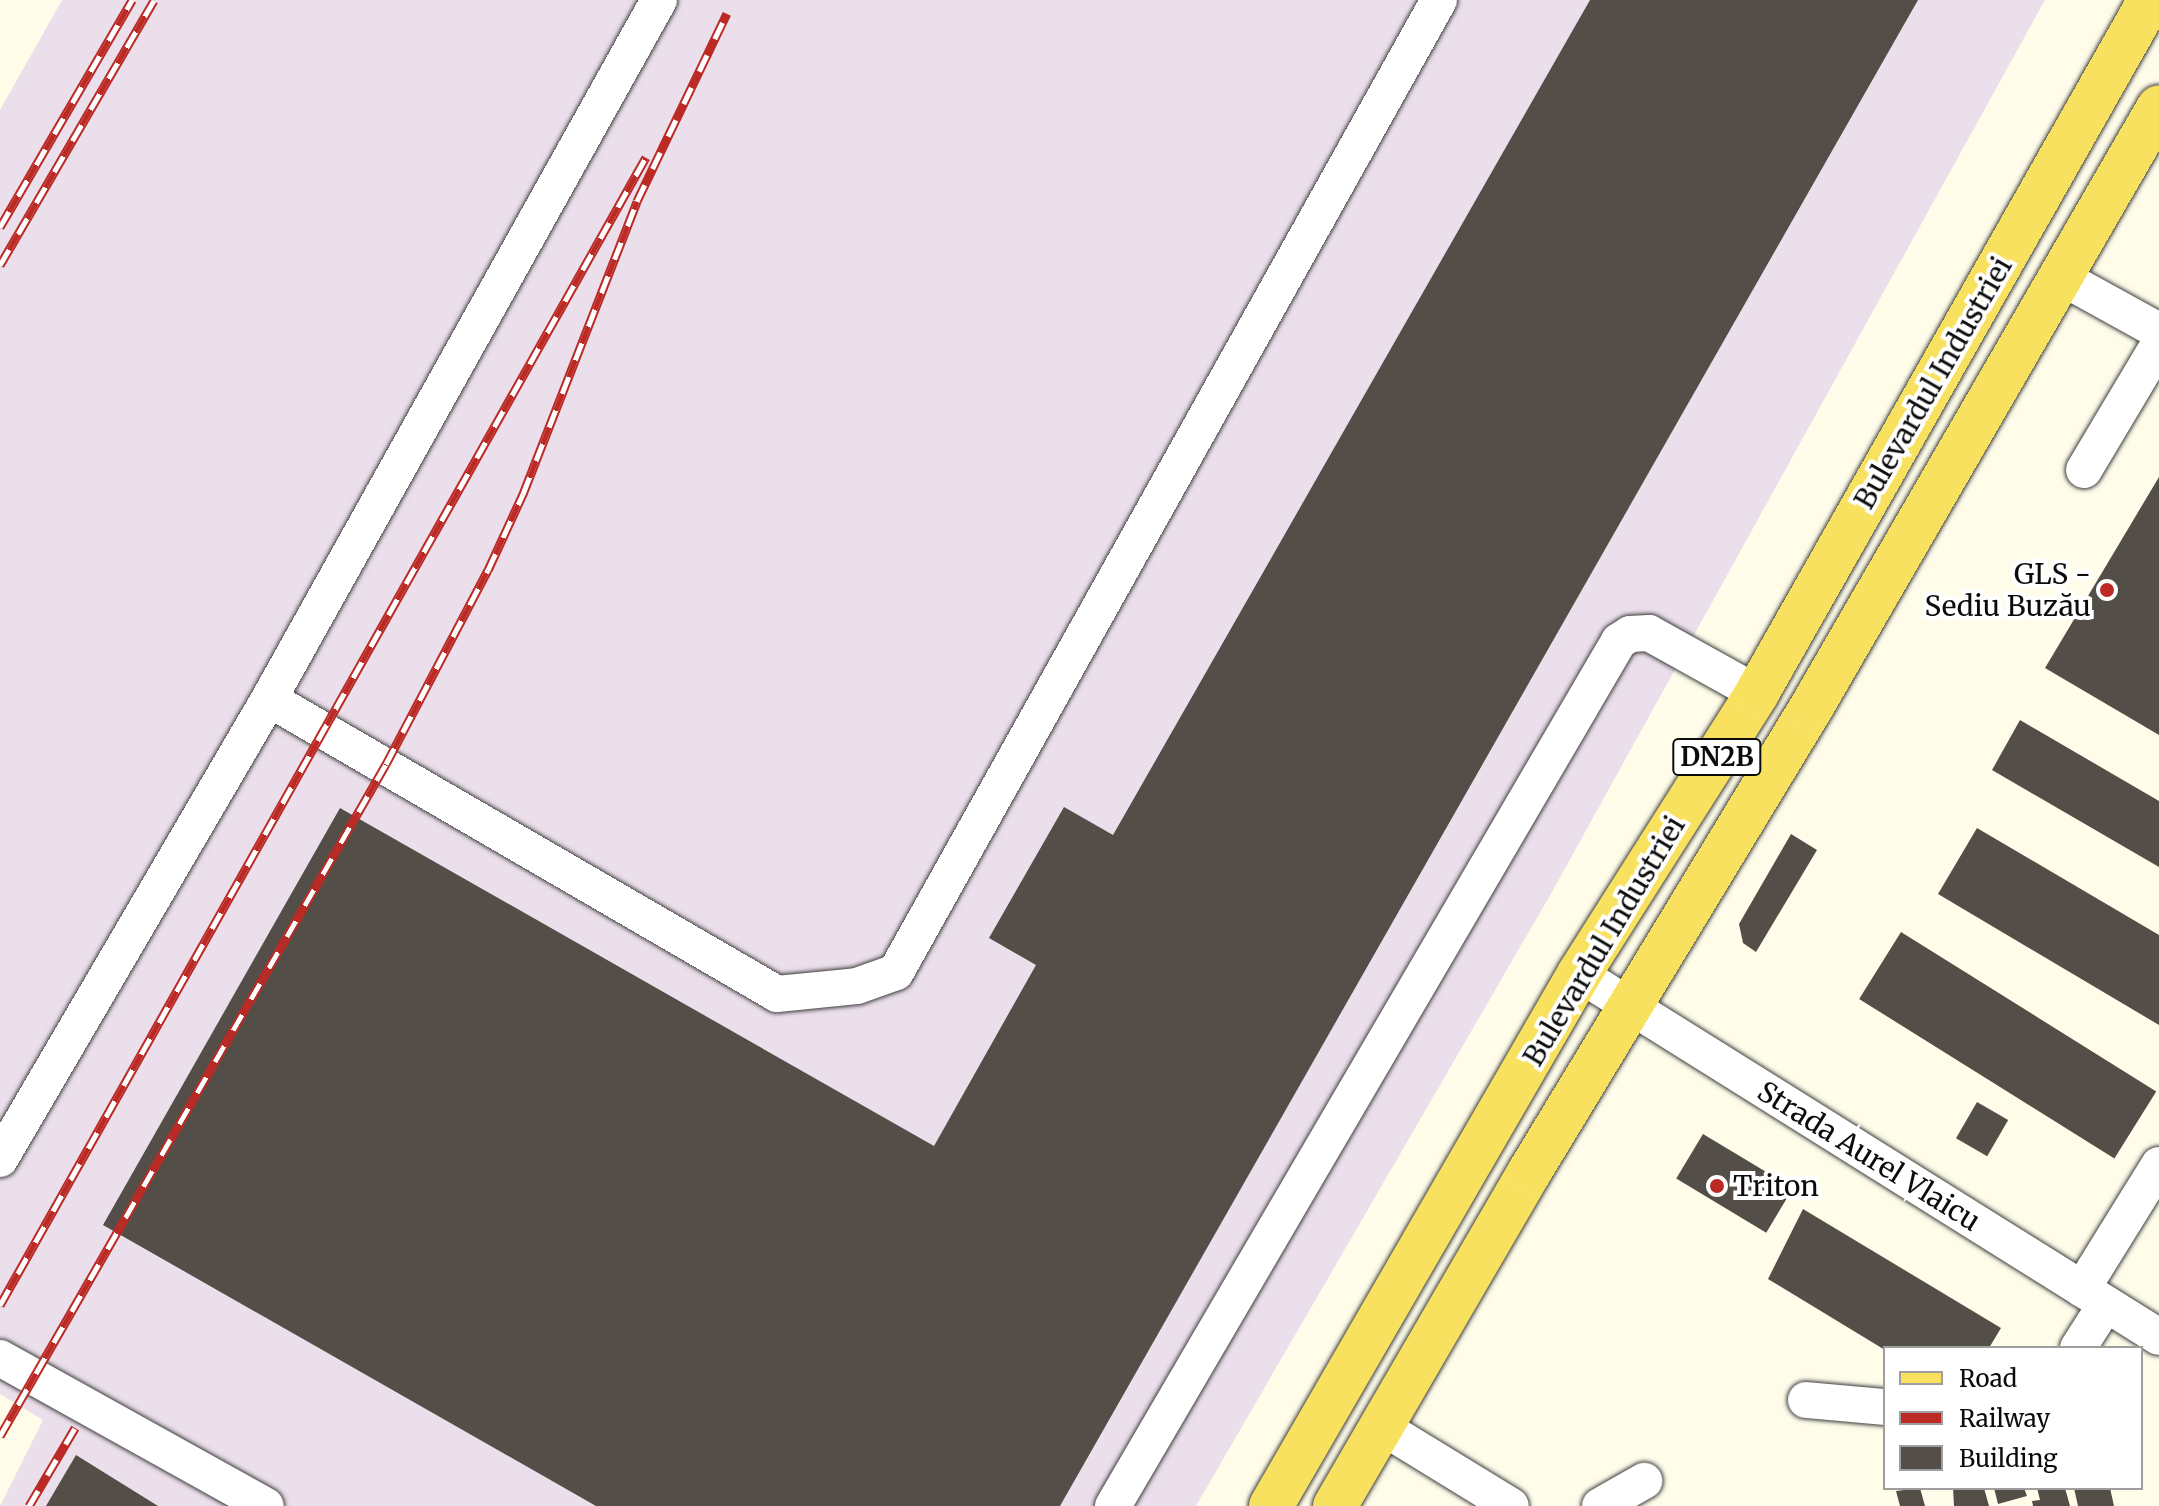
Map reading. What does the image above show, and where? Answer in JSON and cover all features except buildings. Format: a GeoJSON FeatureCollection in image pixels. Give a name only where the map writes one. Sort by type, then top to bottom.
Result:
{"type":"FeatureCollection","features":[{"type":"Feature","properties":{"kind":"main road","name":"Bulevardul Industriei"},"geometry":{"type":"LineString","coordinates":[[1271,1506],[1579,974],[1757,693],[2150,0]]}},
{"type":"Feature","properties":{"kind":"main road","name":"Bulevardul Industriei"},"geometry":{"type":"LineString","coordinates":[[1335,1506],[1811,708],[2159,107]]}},
{"type":"Feature","properties":{"kind":"street"},"geometry":{"type":"LineString","coordinates":[[0,1159],[269,699],[659,0]]}},
{"type":"Feature","properties":{"kind":"street"},"geometry":{"type":"LineString","coordinates":[[269,699],[777,994],[857,986],[896,972],[1439,0]]}},
{"type":"Feature","properties":{"kind":"street"},"geometry":{"type":"LineString","coordinates":[[2061,277],[2159,331]]}},
{"type":"Feature","properties":{"kind":"street"},"geometry":{"type":"LineString","coordinates":[[2084,470],[2159,344]]}},
{"type":"Feature","properties":{"kind":"street"},"geometry":{"type":"LineString","coordinates":[[1113,1506],[1619,641],[1630,634],[1649,633],[1757,693]]}},
{"type":"Feature","properties":{"kind":"street","name":"Strada Aurel Vlaicu"},"geometry":{"type":"LineString","coordinates":[[1579,974],[2159,1337]]}},
{"type":"Feature","properties":{"kind":"street"},"geometry":{"type":"LineString","coordinates":[[2079,1346],[2094,1296],[2159,1165]]}},
{"type":"Feature","properties":{"kind":"street"},"geometry":{"type":"LineString","coordinates":[[0,1358],[266,1506]]}},
{"type":"Feature","properties":{"kind":"street"},"geometry":{"type":"LineString","coordinates":[[1806,1400],[1883,1407]]}},
{"type":"Feature","properties":{"kind":"street"},"geometry":{"type":"LineString","coordinates":[[1382,1427],[1511,1506]]}},
{"type":"Feature","properties":{"kind":"street"},"geometry":{"type":"LineString","coordinates":[[1600,1506],[1644,1481]]}},
{"type":"Feature","properties":{"kind":"shaded area"},"geometry":{"type":"Polygon","coordinates":[[[62,0],[2045,0],[1552,892],[1196,1506],[0,1506],[43,1420],[0,1394],[0,110],[62,0]]]}},
{"type":"Feature","properties":{"kind":"railway"},"geometry":{"type":"LineString","coordinates":[[0,227],[132,0]]}},
{"type":"Feature","properties":{"kind":"railway"},"geometry":{"type":"LineString","coordinates":[[0,265],[154,0]]}},
{"type":"Feature","properties":{"kind":"railway"},"geometry":{"type":"LineString","coordinates":[[0,1436],[386,764],[488,570],[523,494],[637,201],[727,13]]}},
{"type":"Feature","properties":{"kind":"railway"},"geometry":{"type":"LineString","coordinates":[[0,1305],[646,157]]}},
{"type":"Feature","properties":{"kind":"railway"},"geometry":{"type":"LineString","coordinates":[[29,1506],[75,1428]]}},
{"type":"Feature","properties":{"kind":"place","name":"GLS - Sediu Buzău"},"geometry":{"type":"Point","coordinates":[2107,590]}},
{"type":"Feature","properties":{"kind":"place","name":"Triton"},"geometry":{"type":"Point","coordinates":[1717,1186]}}]}
